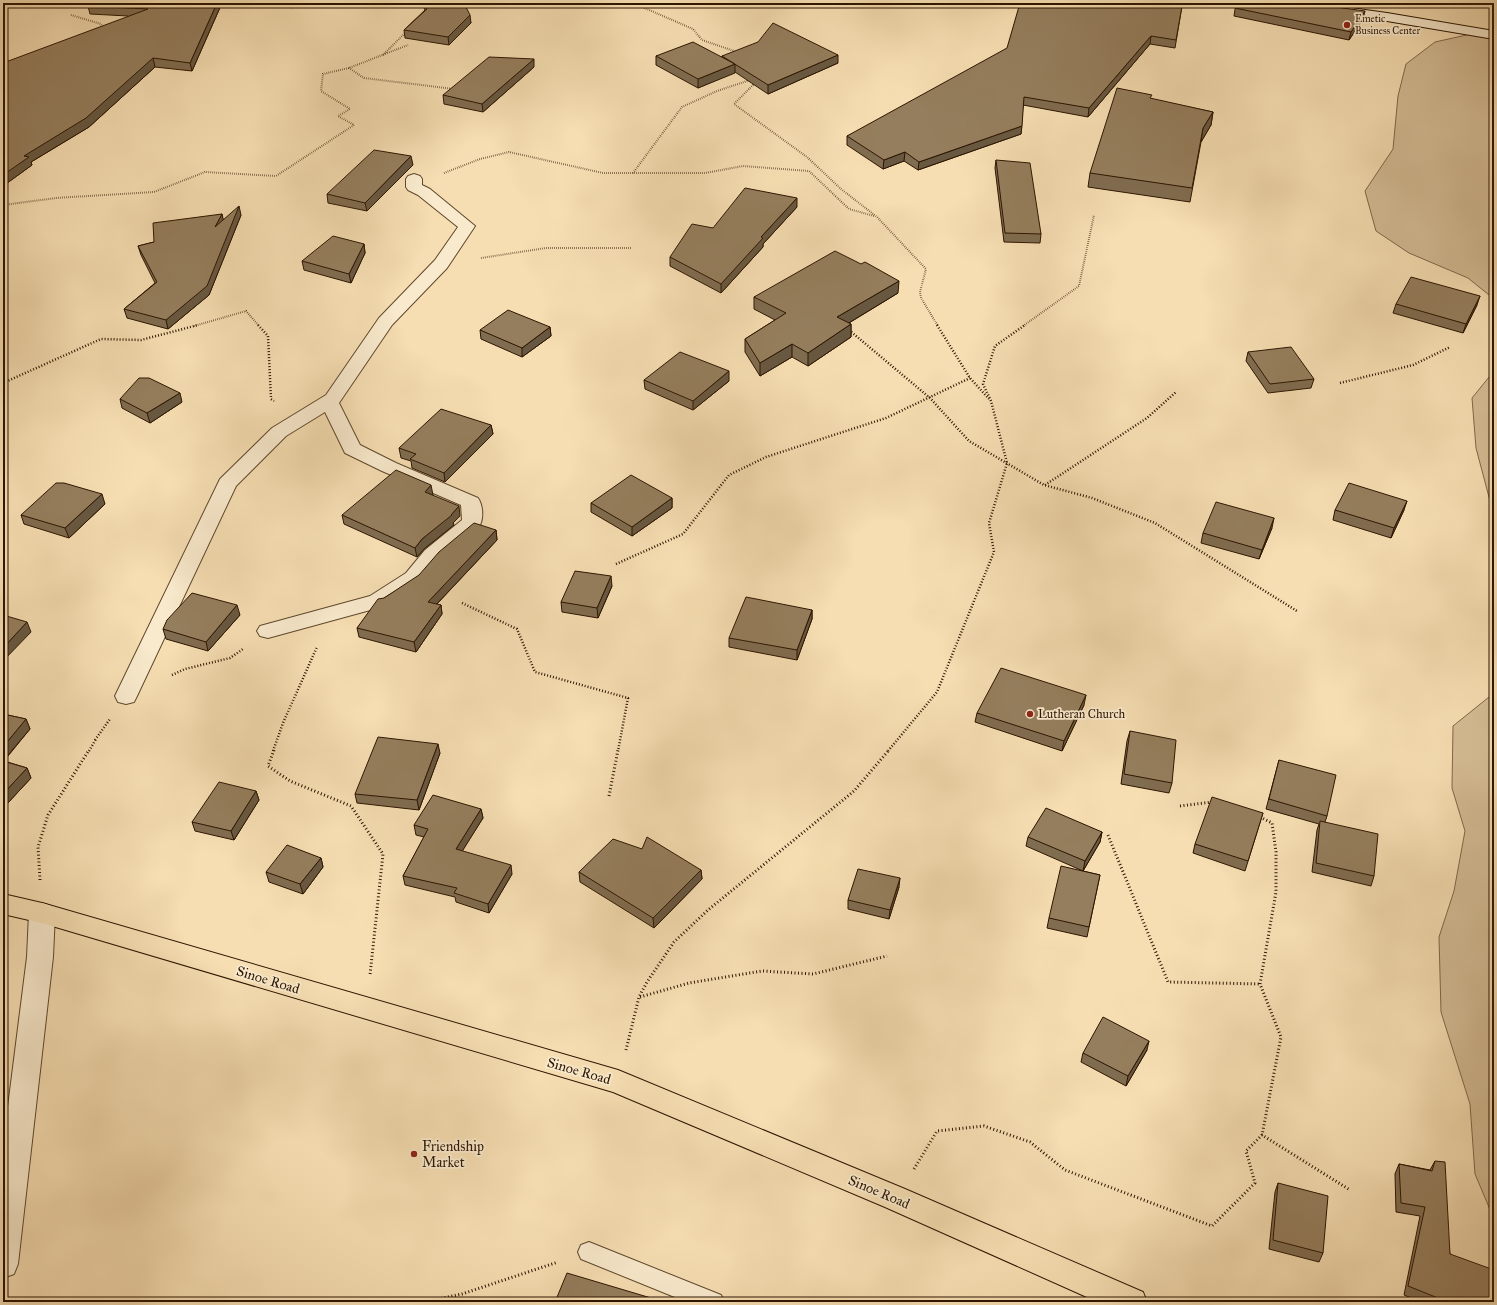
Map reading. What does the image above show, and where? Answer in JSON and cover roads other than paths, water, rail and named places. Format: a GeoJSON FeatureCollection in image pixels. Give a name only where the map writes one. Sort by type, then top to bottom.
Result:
{"type":"FeatureCollection","features":[{"type":"Feature","properties":{"kind":"highway","name":"Sinoe Road"},"geometry":{"type":"LineString","coordinates":[[3,904],[42,913],[367,1010],[618,1082],[895,1198],[1132,1302]]}},
{"type":"Feature","properties":{"kind":"street"},"geometry":{"type":"LineString","coordinates":[[1285,3],[1387,17],[1494,36]]}},
{"type":"Feature","properties":{"kind":"street"},"geometry":{"type":"LineString","coordinates":[[126,696],[228,483],[279,432],[333,399],[385,322],[441,264],[467,226],[424,192],[414,187],[413,182]]}},
{"type":"Feature","properties":{"kind":"street"},"geometry":{"type":"LineString","coordinates":[[268,631],[377,600],[413,578],[432,555],[472,522],[471,502],[389,467],[352,449],[329,401]]}},
{"type":"Feature","properties":{"kind":"street"},"geometry":{"type":"LineString","coordinates":[[3,1264],[40,957],[42,913]]}},
{"type":"Feature","properties":{"kind":"lane"},"geometry":{"type":"LineString","coordinates":[[589,1252],[713,1302]]}},
{"type":"Feature","properties":{"kind":"place","name":"Emetic Business Center"},"geometry":{"type":"Point","coordinates":[1347,25]}},
{"type":"Feature","properties":{"kind":"place","name":"Lutheran Church"},"geometry":{"type":"Point","coordinates":[1030,714]}},
{"type":"Feature","properties":{"kind":"place","name":"Friendship Market"},"geometry":{"type":"Point","coordinates":[414,1154]}}]}
